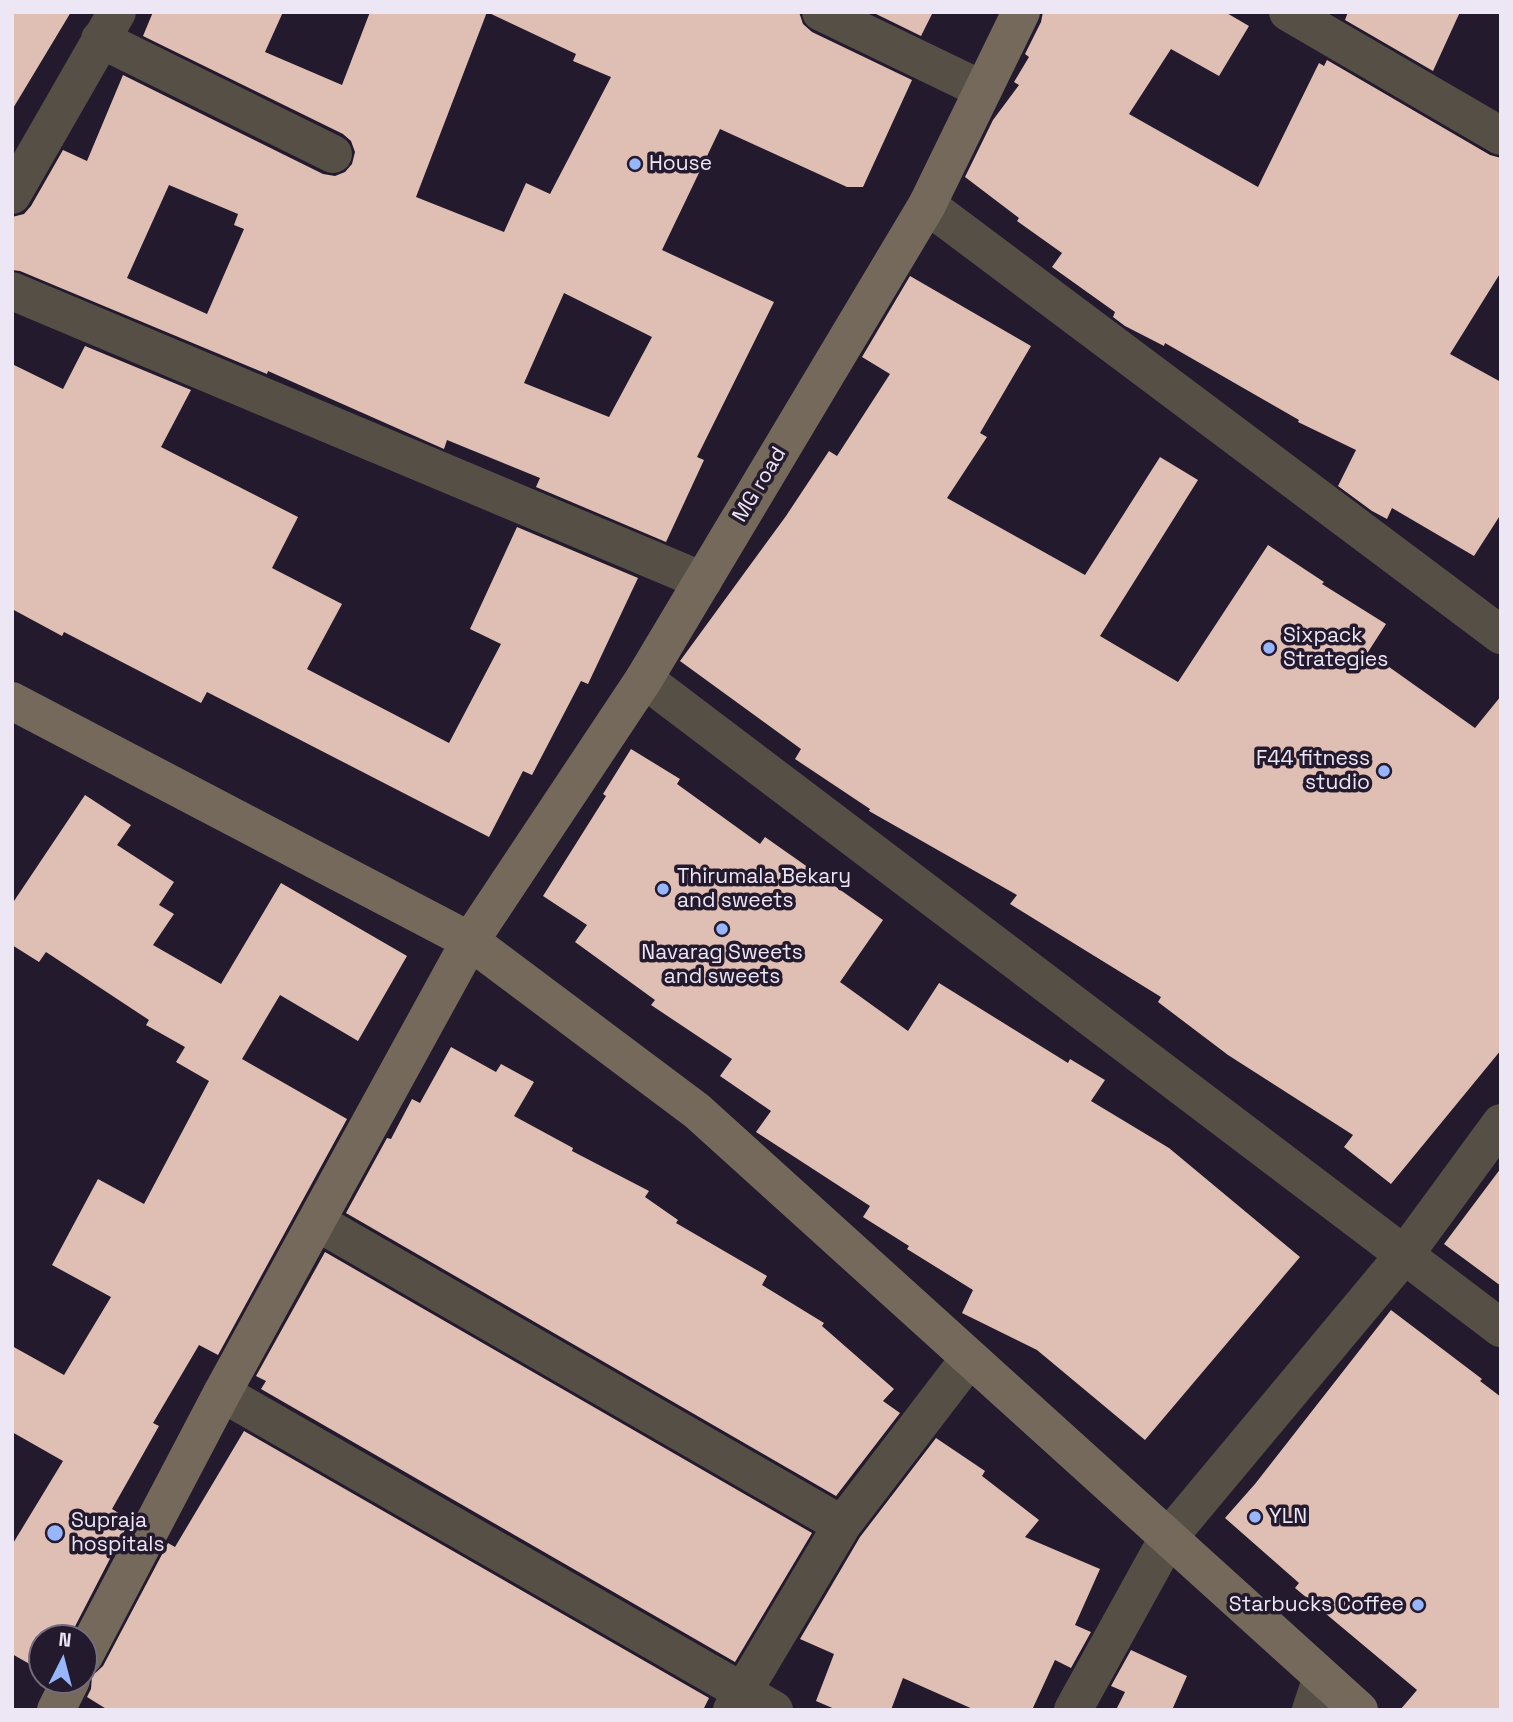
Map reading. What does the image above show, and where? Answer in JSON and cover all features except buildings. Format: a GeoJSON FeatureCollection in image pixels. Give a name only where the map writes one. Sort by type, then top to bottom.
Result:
{"type":"FeatureCollection","features":[{"type":"Feature","properties":{"kind":"main road","name":"MG road"},"geometry":{"type":"LineString","coordinates":[[98,1629],[222,1393],[470,941],[644,679],[927,205],[1021,12]]}},
{"type":"Feature","properties":{"kind":"main road"},"geometry":{"type":"LineString","coordinates":[[12,701],[470,941],[697,1111],[1168,1538],[1316,1693],[1359,1710]]}},
{"type":"Feature","properties":{"kind":"main road"},"geometry":{"type":"LineString","coordinates":[[56,1710],[64,1694]]}},
{"type":"Feature","properties":{"kind":"street"},"geometry":{"type":"LineString","coordinates":[[821,12],[983,90]]}},
{"type":"Feature","properties":{"kind":"street"},"geometry":{"type":"LineString","coordinates":[[1288,12],[1501,136]]}},
{"type":"Feature","properties":{"kind":"street"},"geometry":{"type":"LineString","coordinates":[[12,195],[109,26],[333,154]]}},
{"type":"Feature","properties":{"kind":"street"},"geometry":{"type":"LineString","coordinates":[[927,205],[1501,635]]}},
{"type":"Feature","properties":{"kind":"street"},"geometry":{"type":"LineString","coordinates":[[12,291],[703,581]]}},
{"type":"Feature","properties":{"kind":"street"},"geometry":{"type":"LineString","coordinates":[[644,679],[1501,1328]]}},
{"type":"Feature","properties":{"kind":"street"},"geometry":{"type":"LineString","coordinates":[[1073,1710],[1168,1538],[1405,1254],[1501,1123]]}},
{"type":"Feature","properties":{"kind":"street"},"geometry":{"type":"LineString","coordinates":[[317,1222],[842,1525]]}},
{"type":"Feature","properties":{"kind":"street"},"geometry":{"type":"LineString","coordinates":[[222,1393],[750,1704],[842,1525],[969,1359]]}},
{"type":"Feature","properties":{"kind":"place","name":"House"},"geometry":{"type":"Point","coordinates":[635,164]}},
{"type":"Feature","properties":{"kind":"place","name":"Sixpack Strategies"},"geometry":{"type":"Point","coordinates":[1269,648]}},
{"type":"Feature","properties":{"kind":"place","name":"F44 fitness studio"},"geometry":{"type":"Point","coordinates":[1384,771]}},
{"type":"Feature","properties":{"kind":"place","name":"Thirumala Bekary and sweets"},"geometry":{"type":"Point","coordinates":[663,889]}},
{"type":"Feature","properties":{"kind":"place","name":"Navarag Sweets and sweets"},"geometry":{"type":"Point","coordinates":[722,929]}},
{"type":"Feature","properties":{"kind":"place","name":"YLN"},"geometry":{"type":"Point","coordinates":[1255,1517]}},
{"type":"Feature","properties":{"kind":"place","name":"Supraja hospitals"},"geometry":{"type":"Point","coordinates":[55,1533]}},
{"type":"Feature","properties":{"kind":"place","name":"Starbucks Coffee"},"geometry":{"type":"Point","coordinates":[1418,1605]}}]}
